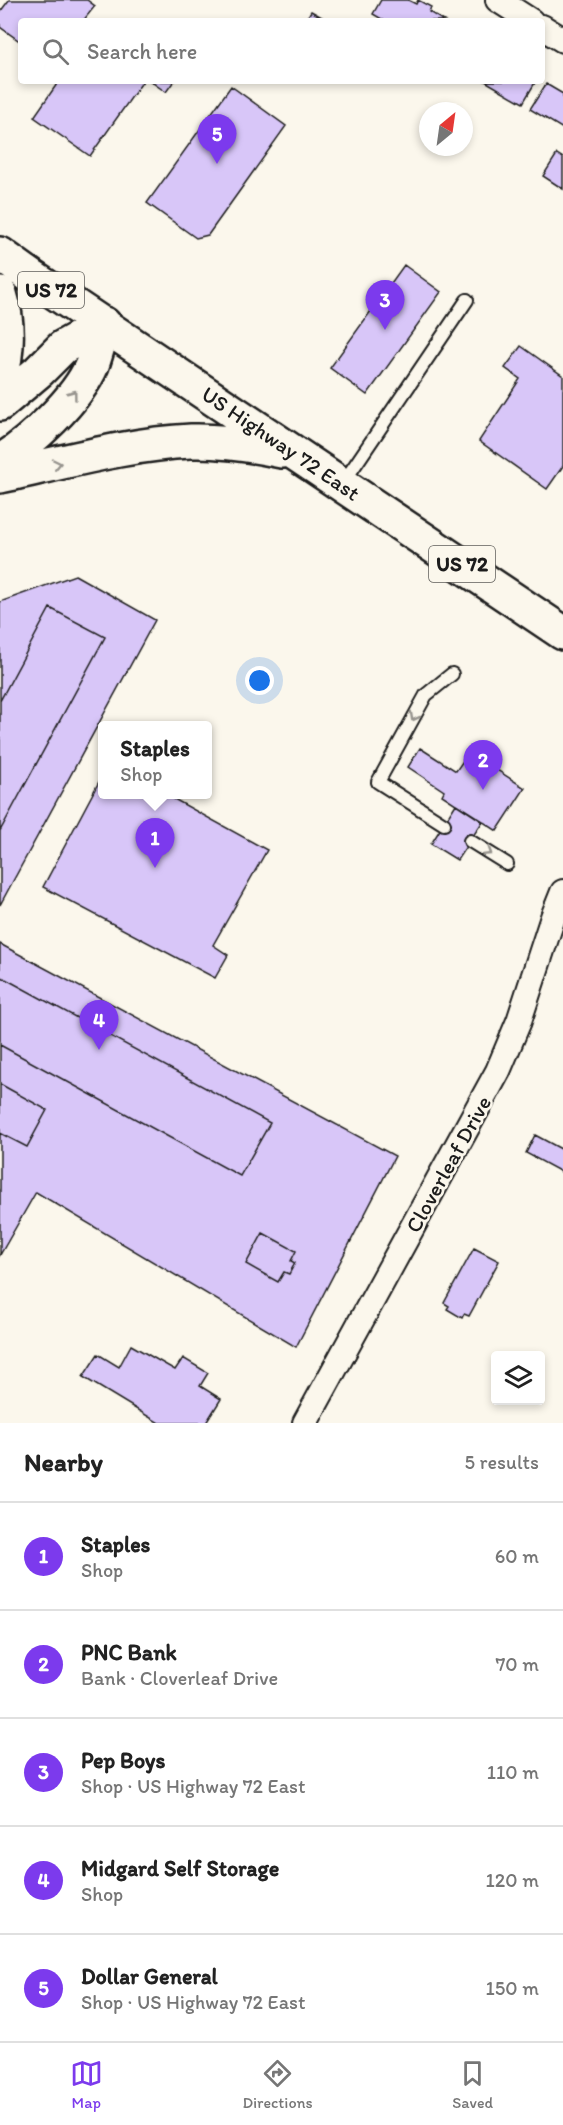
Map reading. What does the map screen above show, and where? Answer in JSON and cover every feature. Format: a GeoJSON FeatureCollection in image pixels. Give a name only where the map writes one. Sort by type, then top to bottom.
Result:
{"type":"FeatureCollection","features":[{"type":"Feature","properties":{"kind":"highway","name":"US Highway 72 East"},"geometry":{"type":"LineString","coordinates":[[0,254],[563,633]]}},
{"type":"Feature","properties":{"kind":"highway"},"geometry":{"type":"LineString","coordinates":[[0,294],[7,333],[0,381]]}},
{"type":"Feature","properties":{"kind":"highway"},"geometry":{"type":"LineString","coordinates":[[0,404],[63,347],[104,324]]}},
{"type":"Feature","properties":{"kind":"highway"},"geometry":{"type":"LineString","coordinates":[[0,462],[40,430],[73,393],[91,366],[104,324]]}},
{"type":"Feature","properties":{"kind":"highway"},"geometry":{"type":"LineString","coordinates":[[0,476],[133,448],[181,442],[240,443],[294,453]]}},
{"type":"Feature","properties":{"kind":"street"},"geometry":{"type":"LineString","coordinates":[[498,0],[533,16]]}},
{"type":"Feature","properties":{"kind":"street"},"geometry":{"type":"LineString","coordinates":[[545,26],[563,40]]}},
{"type":"Feature","properties":{"kind":"street","name":"Cloverleaf Drive"},"geometry":{"type":"LineString","coordinates":[[305,1423],[498,1071],[519,1021],[563,892]]}},
{"type":"Feature","properties":{"kind":"lane"},"geometry":{"type":"LineString","coordinates":[[342,484],[467,300]]}},
{"type":"Feature","properties":{"kind":"lane"},"geometry":{"type":"LineString","coordinates":[[444,824],[378,782],[426,695],[452,674]]}},
{"type":"Feature","properties":{"kind":"lane"},"geometry":{"type":"LineString","coordinates":[[470,841],[507,864]]}},
{"type":"Feature","properties":{"kind":"building"},"geometry":{"type":"Polygon","coordinates":[[[9,0],[87,0],[95,6],[85,18],[18,18],[18,40],[0,27],[0,12],[9,0]]]}},
{"type":"Feature","properties":{"kind":"building"},"geometry":{"type":"Polygon","coordinates":[[[381,0],[408,0],[416,4],[418,0],[431,7],[429,12],[439,18],[380,18],[373,14],[381,0]]]}},
{"type":"Feature","properties":{"kind":"building"},"geometry":{"type":"Polygon","coordinates":[[[311,11],[324,18],[307,18],[311,11]]]}},
{"type":"Feature","properties":{"kind":"building"},"geometry":{"type":"Polygon","coordinates":[[[57,84],[141,84],[90,156],[34,117],[57,84]]]}},
{"type":"Feature","properties":{"kind":"building"},"geometry":{"type":"Polygon","coordinates":[[[154,84],[172,84],[166,92],[154,84]]]}},
{"type":"Feature","properties":{"kind":"building"},"geometry":{"type":"Polygon","coordinates":[[[490,84],[534,84],[523,103],[490,84]]]}},
{"type":"Feature","properties":{"kind":"building"},"geometry":{"type":"Polygon","coordinates":[[[546,84],[563,94],[563,129],[530,109],[546,84]]]}},
{"type":"Feature","properties":{"kind":"building"},"geometry":{"type":"Polygon","coordinates":[[[231,86],[286,126],[208,235],[196,238],[147,203],[231,86]]]}},
{"type":"Feature","properties":{"kind":"building"},"geometry":{"type":"Polygon","coordinates":[[[557,154],[563,158],[563,189],[543,176],[557,154]]]}},
{"type":"Feature","properties":{"kind":"building"},"geometry":{"type":"Polygon","coordinates":[[[404,265],[441,292],[367,395],[330,368],[404,265]]]}},
{"type":"Feature","properties":{"kind":"building"},"geometry":{"type":"Polygon","coordinates":[[[521,346],[563,376],[563,466],[547,489],[479,441],[520,379],[505,368],[521,346]]]}},
{"type":"Feature","properties":{"kind":"building"},"geometry":{"type":"Polygon","coordinates":[[[75,575],[155,620],[100,721],[98,721],[0,905],[0,602],[75,575]]]}},
{"type":"Feature","properties":{"kind":"building"},"geometry":{"type":"Polygon","coordinates":[[[50,608],[105,637],[0,831],[0,701],[50,608]]]}},
{"type":"Feature","properties":{"kind":"building"},"geometry":{"type":"Polygon","coordinates":[[[420,748],[456,771],[469,752],[525,788],[497,831],[442,795],[444,791],[408,767],[420,748]]]}},
{"type":"Feature","properties":{"kind":"building"},"geometry":{"type":"Polygon","coordinates":[[[98,784],[98,799],[174,799],[267,850],[213,945],[228,955],[215,978],[43,887],[98,784]]]}},
{"type":"Feature","properties":{"kind":"building"},"geometry":{"type":"Polygon","coordinates":[[[456,804],[483,821],[457,860],[431,844],[456,804]]]}},
{"type":"Feature","properties":{"kind":"building"},"geometry":{"type":"Polygon","coordinates":[[[0,944],[395,1156],[296,1347],[36,1192],[0,1255],[0,944]]]}},
{"type":"Feature","properties":{"kind":"building"},"geometry":{"type":"Polygon","coordinates":[[[0,976],[270,1123],[240,1176],[0,1045],[0,976]]]}},
{"type":"Feature","properties":{"kind":"building"},"geometry":{"type":"Polygon","coordinates":[[[0,1084],[47,1110],[27,1147],[0,1133],[0,1084]]]}},
{"type":"Feature","properties":{"kind":"building"},"geometry":{"type":"Polygon","coordinates":[[[535,1135],[563,1150],[563,1173],[526,1153],[535,1135]]]}},
{"type":"Feature","properties":{"kind":"building"},"geometry":{"type":"Polygon","coordinates":[[[263,1233],[296,1251],[291,1261],[295,1263],[289,1274],[284,1272],[278,1282],[246,1264],[263,1233]]]}},
{"type":"Feature","properties":{"kind":"building"},"geometry":{"type":"Polygon","coordinates":[[[474,1248],[499,1261],[469,1316],[464,1314],[462,1318],[447,1309],[449,1306],[444,1303],[474,1248]]]}},
{"type":"Feature","properties":{"kind":"building"},"geometry":{"type":"Polygon","coordinates":[[[131,1345],[175,1370],[183,1358],[208,1373],[200,1386],[221,1399],[206,1423],[159,1423],[83,1377],[98,1354],[119,1367],[131,1345]]]}},
{"type":"Feature","properties":{"kind":"place","name":"Dollar General"},"geometry":{"type":"Point","coordinates":[217,164]}},
{"type":"Feature","properties":{"kind":"place","name":"Pep Boys"},"geometry":{"type":"Point","coordinates":[385,330]}},
{"type":"Feature","properties":{"kind":"place","name":"PNC Bank"},"geometry":{"type":"Point","coordinates":[483,790]}},
{"type":"Feature","properties":{"kind":"place","name":"Staples"},"geometry":{"type":"Point","coordinates":[155,868]}},
{"type":"Feature","properties":{"kind":"place","name":"Midgard Self Storage"},"geometry":{"type":"Point","coordinates":[99,1050]}}]}
